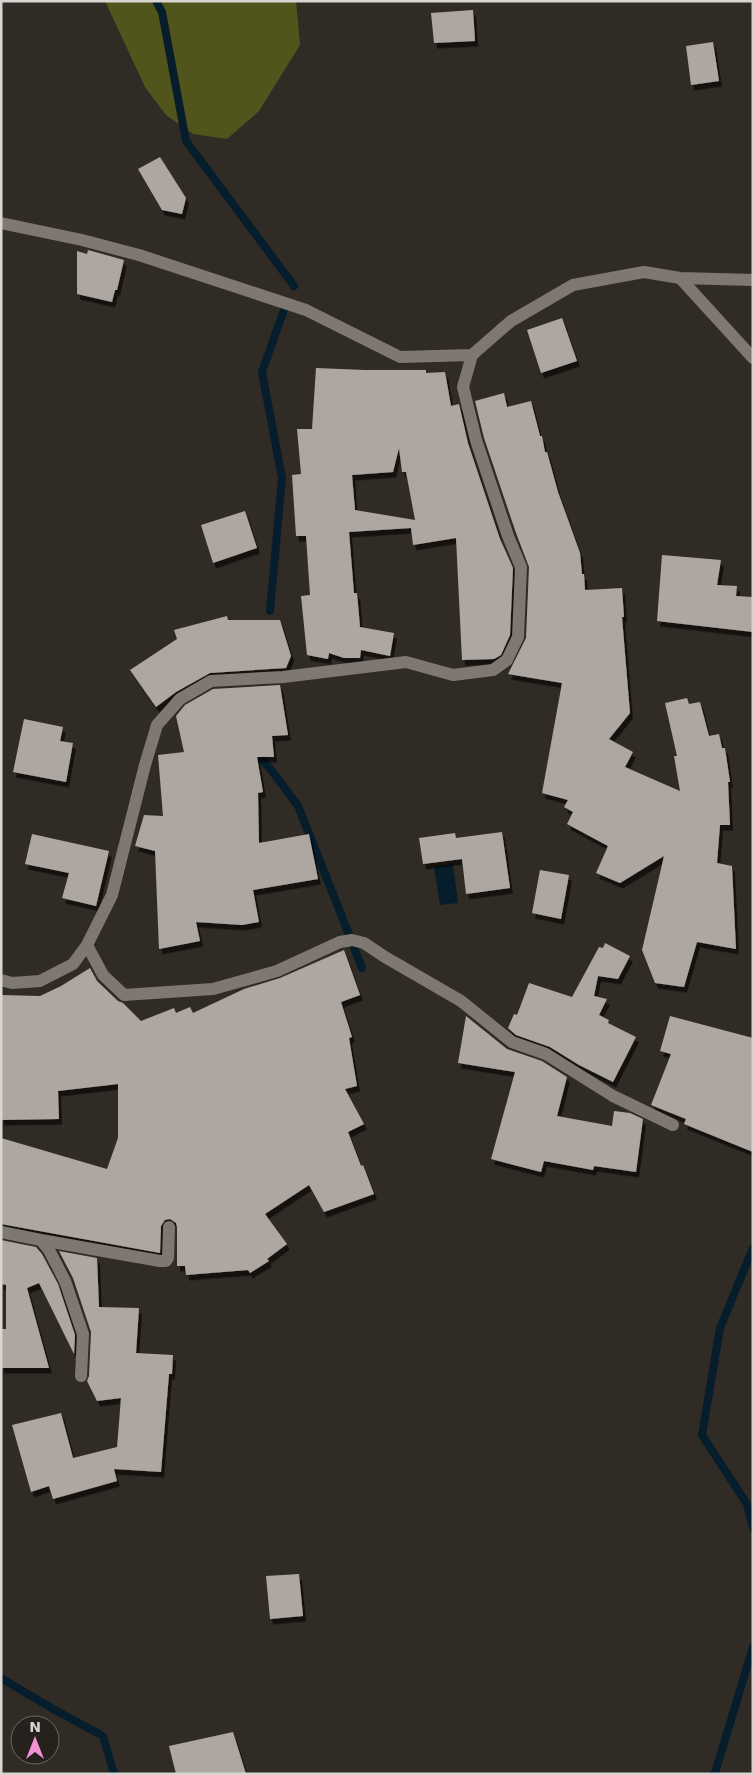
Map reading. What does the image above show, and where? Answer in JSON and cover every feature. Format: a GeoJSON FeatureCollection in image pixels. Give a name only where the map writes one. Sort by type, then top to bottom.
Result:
{"type":"FeatureCollection","features":[{"type":"Feature","properties":{"kind":"street"},"geometry":{"type":"LineString","coordinates":[[1,223],[82,240],[138,255],[296,306],[400,357],[472,355]]}},
{"type":"Feature","properties":{"kind":"street"},"geometry":{"type":"LineString","coordinates":[[1,980],[12,984],[40,981],[73,964],[87,945],[112,895],[157,725],[180,699],[211,681],[283,677],[406,662],[453,675],[493,670],[507,660],[518,637],[521,567],[508,536],[476,440],[463,387],[472,355],[511,321],[572,285],[644,272],[680,278],[753,280]]}},
{"type":"Feature","properties":{"kind":"street"},"geometry":{"type":"LineString","coordinates":[[680,278],[753,358]]}},
{"type":"Feature","properties":{"kind":"street"},"geometry":{"type":"LineString","coordinates":[[87,945],[103,975],[124,995],[213,989],[277,971],[340,942],[352,940],[364,943],[461,1001],[512,1042],[546,1054],[613,1096],[673,1125]]}},
{"type":"Feature","properties":{"kind":"street"},"geometry":{"type":"LineString","coordinates":[[1,1232],[166,1261],[168,1258],[169,1227]]}},
{"type":"Feature","properties":{"kind":"street"},"geometry":{"type":"LineString","coordinates":[[42,1240],[64,1281],[82,1334],[81,1376]]}},
{"type":"Feature","properties":{"kind":"green space"},"geometry":{"type":"Polygon","coordinates":[[[105,1],[296,1],[300,45],[259,111],[227,139],[193,134],[166,115],[145,87],[105,1]]]}},
{"type":"Feature","properties":{"kind":"water"},"geometry":{"type":"Polygon","coordinates":[[[453,864],[458,903],[440,905],[434,867],[453,864]]]}},
{"type":"Feature","properties":{"kind":"building"},"geometry":{"type":"Polygon","coordinates":[[[473,10],[475,41],[434,43],[431,13],[473,10]]]}},
{"type":"Feature","properties":{"kind":"building"},"geometry":{"type":"Polygon","coordinates":[[[713,42],[719,81],[691,85],[686,46],[713,42]]]}},
{"type":"Feature","properties":{"kind":"building"},"geometry":{"type":"Polygon","coordinates":[[[160,157],[186,198],[182,214],[162,210],[138,169],[160,157]]]}},
{"type":"Feature","properties":{"kind":"building"},"geometry":{"type":"Polygon","coordinates":[[[88,250],[124,260],[117,290],[115,290],[112,302],[77,294],[77,251],[87,254],[88,250]]]}},
{"type":"Feature","properties":{"kind":"building"},"geometry":{"type":"Polygon","coordinates":[[[562,318],[577,361],[541,373],[527,330],[562,318]]]}},
{"type":"Feature","properties":{"kind":"building"},"geometry":{"type":"Polygon","coordinates":[[[316,368],[426,370],[426,373],[445,372],[451,406],[459,404],[468,443],[500,539],[513,568],[510,635],[501,655],[494,659],[462,660],[456,538],[413,545],[411,528],[349,532],[354,593],[357,593],[360,627],[394,633],[390,656],[361,650],[360,658],[344,658],[329,653],[328,659],[307,655],[301,596],[310,595],[306,536],[296,536],[292,475],[301,474],[297,429],[312,429],[316,368]],[[399,448],[393,472],[352,475],[355,510],[415,520],[406,472],[402,472],[399,448]]]}},
{"type":"Feature","properties":{"kind":"building"},"geometry":{"type":"Polygon","coordinates":[[[504,393],[507,407],[531,401],[545,452],[547,452],[558,492],[580,553],[585,590],[622,588],[624,617],[622,617],[630,713],[609,739],[633,752],[625,767],[680,791],[674,756],[677,756],[665,703],[687,698],[689,704],[700,702],[709,736],[719,734],[722,748],[725,748],[730,782],[728,782],[730,825],[720,825],[717,863],[732,866],[736,949],[697,942],[684,987],[655,983],[642,950],[664,856],[620,883],[596,873],[608,846],[567,824],[573,812],[564,807],[568,800],[542,793],[562,683],[508,674],[526,638],[529,567],[484,438],[475,401],[504,393]]]}},
{"type":"Feature","properties":{"kind":"building"},"geometry":{"type":"Polygon","coordinates":[[[245,511],[257,548],[213,563],[201,525],[245,511]]]}},
{"type":"Feature","properties":{"kind":"building"},"geometry":{"type":"Polygon","coordinates":[[[662,555],[721,560],[717,585],[737,586],[736,596],[753,597],[753,632],[657,621],[662,555]]]}},
{"type":"Feature","properties":{"kind":"building"},"geometry":{"type":"Polygon","coordinates":[[[227,616],[228,620],[280,620],[291,656],[286,668],[210,673],[176,692],[156,707],[130,670],[177,639],[174,630],[227,616]]]}},
{"type":"Feature","properties":{"kind":"building"},"geometry":{"type":"Polygon","coordinates":[[[280,685],[288,735],[272,736],[274,757],[257,757],[263,792],[258,793],[259,843],[309,834],[318,879],[253,890],[259,922],[242,925],[196,922],[200,941],[159,949],[155,851],[135,846],[144,815],[163,816],[158,755],[184,752],[176,716],[185,705],[213,689],[280,685]]]}},
{"type":"Feature","properties":{"kind":"building"},"geometry":{"type":"Polygon","coordinates":[[[24,719],[63,727],[60,741],[73,743],[66,782],[13,772],[24,719]]]}},
{"type":"Feature","properties":{"kind":"building"},"geometry":{"type":"Polygon","coordinates":[[[502,832],[510,888],[466,894],[462,859],[423,864],[419,838],[455,833],[456,838],[502,832]]]}},
{"type":"Feature","properties":{"kind":"building"},"geometry":{"type":"Polygon","coordinates":[[[32,834],[109,851],[96,906],[62,898],[69,873],[25,864],[32,834]]]}},
{"type":"Feature","properties":{"kind":"building"},"geometry":{"type":"Polygon","coordinates":[[[540,870],[569,875],[561,919],[532,913],[540,870]]]}},
{"type":"Feature","properties":{"kind":"building"},"geometry":{"type":"Polygon","coordinates":[[[605,943],[630,956],[618,979],[598,976],[594,996],[607,999],[599,1015],[609,1020],[608,1023],[636,1037],[613,1082],[579,1065],[550,1047],[516,1035],[508,1028],[514,1014],[517,1015],[529,983],[572,997],[599,947],[603,948],[605,943]]]}},
{"type":"Feature","properties":{"kind":"building"},"geometry":{"type":"Polygon","coordinates":[[[344,950],[360,995],[341,1002],[352,1037],[349,1038],[357,1086],[345,1089],[364,1124],[348,1132],[374,1194],[324,1212],[309,1185],[265,1214],[287,1244],[267,1259],[269,1261],[250,1273],[248,1270],[186,1275],[185,1266],[177,1266],[177,1227],[176,1223],[170,1219],[165,1220],[161,1226],[160,1253],[1,1224],[1,1138],[107,1169],[118,1138],[118,1084],[58,1091],[59,1119],[1,1120],[1,995],[40,996],[61,986],[90,968],[97,981],[141,1021],[174,1008],[176,1013],[190,1007],[193,1013],[244,989],[280,978],[344,950]]]}},
{"type":"Feature","properties":{"kind":"building"},"geometry":{"type":"Polygon","coordinates":[[[466,1016],[507,1049],[542,1061],[567,1077],[557,1116],[612,1126],[614,1111],[630,1113],[643,1119],[636,1172],[594,1166],[593,1170],[544,1161],[541,1172],[491,1159],[515,1072],[458,1063],[466,1016]]]}},
{"type":"Feature","properties":{"kind":"building"},"geometry":{"type":"Polygon","coordinates":[[[670,1016],[753,1038],[753,1152],[684,1124],[686,1119],[651,1105],[671,1054],[660,1051],[670,1016]]]}},
{"type":"Feature","properties":{"kind":"building"},"geometry":{"type":"Polygon","coordinates":[[[1,1240],[36,1247],[42,1254],[58,1284],[75,1335],[74,1354],[39,1283],[27,1288],[49,1368],[1,1368],[1,1329],[6,1329],[6,1285],[1,1284],[1,1240]]]}},
{"type":"Feature","properties":{"kind":"building"},"geometry":{"type":"Polygon","coordinates":[[[59,1251],[97,1258],[99,1307],[139,1308],[136,1353],[173,1355],[172,1374],[169,1374],[161,1472],[114,1469],[117,1481],[53,1499],[49,1486],[31,1492],[12,1425],[61,1413],[73,1458],[117,1447],[121,1398],[97,1401],[87,1381],[89,1376],[91,1332],[73,1278],[59,1251]]]}},
{"type":"Feature","properties":{"kind":"building"},"geometry":{"type":"Polygon","coordinates":[[[299,1574],[303,1616],[270,1619],[266,1576],[299,1574]]]}},
{"type":"Feature","properties":{"kind":"building"},"geometry":{"type":"Polygon","coordinates":[[[233,1732],[246,1774],[176,1774],[169,1746],[233,1732]]]}},
{"type":"Feature","properties":{"kind":"waterway"},"geometry":{"type":"LineString","coordinates":[[156,1],[162,12],[186,141],[294,286]]}},
{"type":"Feature","properties":{"kind":"waterway"},"geometry":{"type":"LineString","coordinates":[[270,611],[282,478],[262,372],[285,307]]}},
{"type":"Feature","properties":{"kind":"waterway"},"geometry":{"type":"LineString","coordinates":[[262,760],[298,806],[350,937]]}},
{"type":"Feature","properties":{"kind":"waterway"},"geometry":{"type":"LineString","coordinates":[[353,945],[362,968]]}},
{"type":"Feature","properties":{"kind":"waterway"},"geometry":{"type":"LineString","coordinates":[[753,1248],[720,1328],[702,1435],[747,1504],[753,1528]]}},
{"type":"Feature","properties":{"kind":"waterway"},"geometry":{"type":"LineString","coordinates":[[713,1774],[715,1773],[753,1647]]}},
{"type":"Feature","properties":{"kind":"waterway"},"geometry":{"type":"LineString","coordinates":[[1,1678],[103,1736],[114,1774]]}}]}
